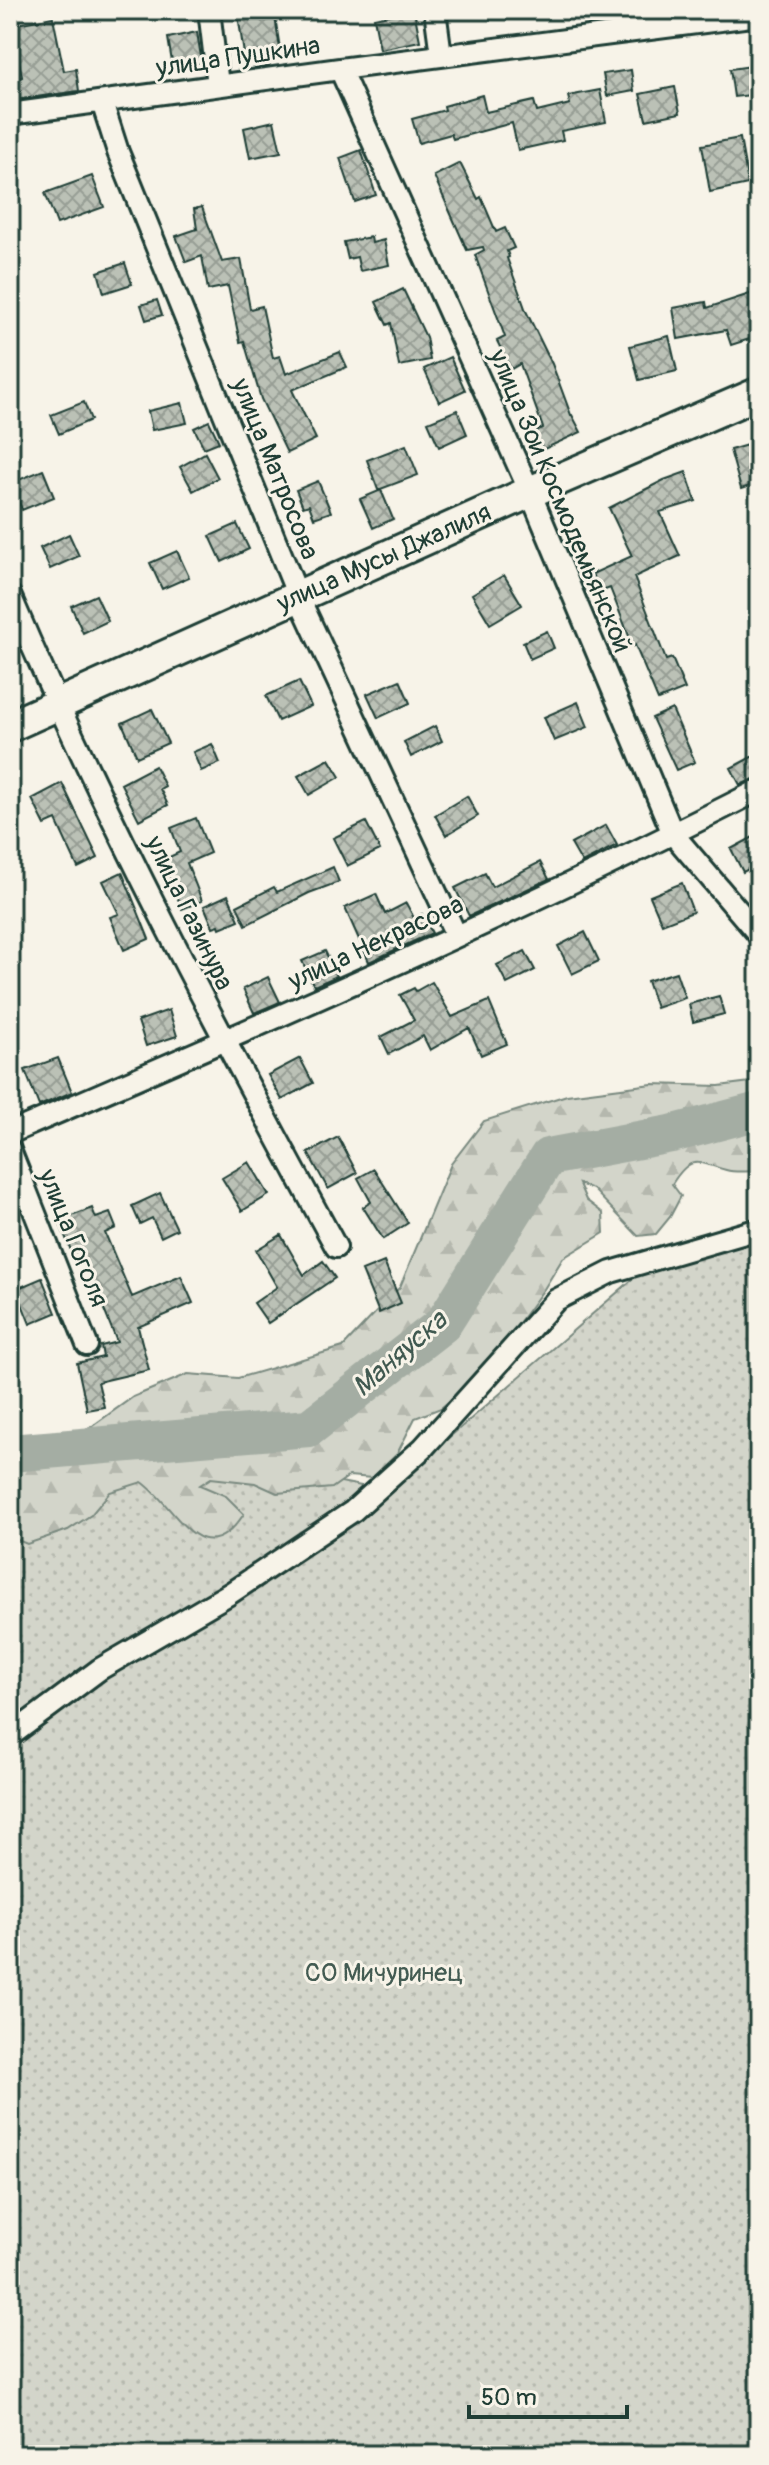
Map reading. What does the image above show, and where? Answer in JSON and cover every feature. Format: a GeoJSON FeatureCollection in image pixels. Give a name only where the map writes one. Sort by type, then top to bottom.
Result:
{"type":"FeatureCollection","features":[{"type":"Feature","properties":{"kind":"main road","name":"улица Мусы Джалиля"},"geometry":{"type":"LineString","coordinates":[[10,726],[530,492],[759,393]]}},
{"type":"Feature","properties":{"kind":"street"},"geometry":{"type":"LineString","coordinates":[[209,10],[218,85]]}},
{"type":"Feature","properties":{"kind":"street"},"geometry":{"type":"LineString","coordinates":[[435,10],[441,55]]}},
{"type":"Feature","properties":{"kind":"street","name":"улица Пушкина"},"geometry":{"type":"LineString","coordinates":[[10,114],[441,55],[679,18],[759,15]]}},
{"type":"Feature","properties":{"kind":"street","name":"улица Зои Космодемьянской"},"geometry":{"type":"LineString","coordinates":[[340,69],[530,492],[673,834],[759,935]]}},
{"type":"Feature","properties":{"kind":"street","name":"улица Матросова"},"geometry":{"type":"LineString","coordinates":[[102,102],[118,152],[298,596],[456,935]]}},
{"type":"Feature","properties":{"kind":"street","name":"улица Газинура"},"geometry":{"type":"LineString","coordinates":[[10,595],[57,705],[224,1041],[336,1247]]}},
{"type":"Feature","properties":{"kind":"street","name":"улица Некрасова"},"geometry":{"type":"LineString","coordinates":[[10,1133],[224,1041],[456,935],[673,834],[759,790]]}},
{"type":"Feature","properties":{"kind":"street","name":"улица Гоголя"},"geometry":{"type":"LineString","coordinates":[[10,1150],[87,1345]]}},
{"type":"Feature","properties":{"kind":"street"},"geometry":{"type":"LineString","coordinates":[[10,1736],[100,1669],[229,1594],[353,1511],[423,1448],[556,1300],[611,1272],[759,1229]]}},
{"type":"Feature","properties":{"kind":"green space"},"geometry":{"type":"Polygon","coordinates":[[[759,1081],[759,1171],[734,1171],[701,1163],[690,1164],[672,1184],[681,1196],[670,1217],[656,1234],[638,1236],[593,1189],[579,1184],[586,1200],[603,1213],[604,1233],[563,1258],[482,1373],[441,1408],[415,1418],[397,1454],[372,1478],[349,1476],[332,1488],[277,1493],[255,1483],[211,1478],[200,1485],[226,1496],[244,1514],[229,1532],[215,1539],[202,1538],[190,1531],[142,1482],[110,1492],[91,1515],[68,1530],[27,1544],[10,1537],[10,1448],[45,1460],[133,1397],[188,1374],[238,1378],[343,1347],[400,1287],[451,1164],[484,1121],[567,1095],[652,1084],[719,1086],[759,1081]]]}},
{"type":"Feature","properties":{"kind":"green space","name":"СО Мичуринец"},"geometry":{"type":"Polygon","coordinates":[[[759,1239],[759,2455],[10,2455],[10,1491],[237,1462],[387,1491],[640,1273],[759,1239]]]}},
{"type":"Feature","properties":{"kind":"building"},"geometry":{"type":"Polygon","coordinates":[[[274,10],[280,49],[244,54],[238,15],[274,10]]]}},
{"type":"Feature","properties":{"kind":"building"},"geometry":{"type":"Polygon","coordinates":[[[414,10],[420,41],[380,49],[374,18],[414,10]]]}},
{"type":"Feature","properties":{"kind":"building"},"geometry":{"type":"Polygon","coordinates":[[[53,17],[64,71],[76,69],[79,91],[14,100],[11,79],[22,77],[12,25],[53,17]]]}},
{"type":"Feature","properties":{"kind":"building"},"geometry":{"type":"Polygon","coordinates":[[[197,32],[202,63],[173,68],[168,38],[197,32]]]}},
{"type":"Feature","properties":{"kind":"building"},"geometry":{"type":"Polygon","coordinates":[[[759,65],[759,94],[734,97],[730,69],[759,65]]]}},
{"type":"Feature","properties":{"kind":"building"},"geometry":{"type":"Polygon","coordinates":[[[631,70],[634,91],[607,96],[603,74],[631,70]]]}},
{"type":"Feature","properties":{"kind":"building"},"geometry":{"type":"Polygon","coordinates":[[[675,87],[680,113],[646,120],[640,94],[675,87]]]}},
{"type":"Feature","properties":{"kind":"building"},"geometry":{"type":"Polygon","coordinates":[[[600,90],[606,122],[561,131],[563,140],[518,150],[512,123],[453,139],[451,134],[419,143],[412,119],[482,95],[486,112],[534,101],[537,112],[570,104],[568,96],[600,90]]]}},
{"type":"Feature","properties":{"kind":"building"},"geometry":{"type":"Polygon","coordinates":[[[274,121],[281,152],[250,158],[244,128],[274,121]]]}},
{"type":"Feature","properties":{"kind":"building"},"geometry":{"type":"Polygon","coordinates":[[[740,138],[748,184],[710,192],[702,145],[740,138]]]}},
{"type":"Feature","properties":{"kind":"building"},"geometry":{"type":"Polygon","coordinates":[[[361,150],[376,195],[355,202],[340,158],[361,150]]]}},
{"type":"Feature","properties":{"kind":"building"},"geometry":{"type":"Polygon","coordinates":[[[460,163],[478,199],[481,197],[496,232],[505,228],[514,248],[507,251],[507,258],[526,311],[581,432],[542,450],[534,432],[543,428],[520,364],[511,369],[497,341],[505,337],[475,255],[484,250],[483,247],[467,250],[434,176],[460,163]]]}},
{"type":"Feature","properties":{"kind":"building"},"geometry":{"type":"Polygon","coordinates":[[[92,176],[104,207],[57,224],[45,193],[92,176]]]}},
{"type":"Feature","properties":{"kind":"building"},"geometry":{"type":"Polygon","coordinates":[[[202,207],[222,262],[241,259],[250,309],[262,306],[273,358],[280,356],[286,374],[340,352],[347,367],[292,390],[316,439],[287,453],[261,399],[244,341],[240,342],[228,286],[208,290],[202,256],[186,262],[176,236],[197,229],[194,209],[202,207]]]}},
{"type":"Feature","properties":{"kind":"building"},"geometry":{"type":"Polygon","coordinates":[[[371,237],[372,243],[384,240],[389,265],[360,271],[357,257],[348,259],[344,242],[371,237]]]}},
{"type":"Feature","properties":{"kind":"building"},"geometry":{"type":"Polygon","coordinates":[[[125,263],[132,284],[104,293],[98,272],[125,263]]]}},
{"type":"Feature","properties":{"kind":"building"},"geometry":{"type":"Polygon","coordinates":[[[403,289],[426,337],[430,360],[399,366],[391,323],[387,325],[376,302],[403,289]]]}},
{"type":"Feature","properties":{"kind":"building"},"geometry":{"type":"Polygon","coordinates":[[[759,291],[759,336],[731,345],[726,330],[678,339],[673,308],[706,302],[707,308],[759,291]]]}},
{"type":"Feature","properties":{"kind":"building"},"geometry":{"type":"Polygon","coordinates":[[[157,300],[162,315],[146,320],[141,305],[157,300]]]}},
{"type":"Feature","properties":{"kind":"building"},"geometry":{"type":"Polygon","coordinates":[[[669,336],[677,371],[639,380],[630,346],[669,336]]]}},
{"type":"Feature","properties":{"kind":"building"},"geometry":{"type":"Polygon","coordinates":[[[450,357],[465,390],[439,402],[424,369],[450,357]]]}},
{"type":"Feature","properties":{"kind":"building"},"geometry":{"type":"Polygon","coordinates":[[[84,402],[91,420],[59,434],[51,415],[84,402]]]}},
{"type":"Feature","properties":{"kind":"building"},"geometry":{"type":"Polygon","coordinates":[[[182,403],[187,423],[152,430],[148,411],[182,403]]]}},
{"type":"Feature","properties":{"kind":"building"},"geometry":{"type":"Polygon","coordinates":[[[457,410],[467,434],[439,447],[428,422],[457,410]]]}},
{"type":"Feature","properties":{"kind":"building"},"geometry":{"type":"Polygon","coordinates":[[[209,421],[219,442],[204,448],[194,428],[209,421]]]}},
{"type":"Feature","properties":{"kind":"building"},"geometry":{"type":"Polygon","coordinates":[[[754,443],[759,461],[759,483],[741,489],[730,450],[754,443]]]}},
{"type":"Feature","properties":{"kind":"building"},"geometry":{"type":"Polygon","coordinates":[[[406,445],[418,475],[378,490],[367,460],[406,445]]]}},
{"type":"Feature","properties":{"kind":"building"},"geometry":{"type":"Polygon","coordinates":[[[205,453],[218,478],[193,491],[180,467],[205,453]]]}},
{"type":"Feature","properties":{"kind":"building"},"geometry":{"type":"Polygon","coordinates":[[[43,470],[54,497],[22,510],[11,483],[43,470]]]}},
{"type":"Feature","properties":{"kind":"building"},"geometry":{"type":"Polygon","coordinates":[[[686,472],[696,501],[660,512],[680,556],[634,577],[666,660],[672,658],[685,689],[658,700],[610,588],[600,592],[592,574],[632,556],[609,508],[686,472]]]}},
{"type":"Feature","properties":{"kind":"building"},"geometry":{"type":"Polygon","coordinates":[[[318,481],[331,512],[314,518],[309,505],[303,507],[296,490],[318,481]]]}},
{"type":"Feature","properties":{"kind":"building"},"geometry":{"type":"Polygon","coordinates":[[[381,490],[393,519],[373,528],[360,499],[381,490]]]}},
{"type":"Feature","properties":{"kind":"building"},"geometry":{"type":"Polygon","coordinates":[[[237,524],[249,549],[222,562],[210,536],[237,524]]]}},
{"type":"Feature","properties":{"kind":"building"},"geometry":{"type":"Polygon","coordinates":[[[69,534],[79,556],[50,569],[40,548],[69,534]]]}},
{"type":"Feature","properties":{"kind":"building"},"geometry":{"type":"Polygon","coordinates":[[[177,551],[189,577],[162,589],[150,563],[177,551]]]}},
{"type":"Feature","properties":{"kind":"building"},"geometry":{"type":"Polygon","coordinates":[[[504,575],[522,605],[490,624],[472,594],[504,575]]]}},
{"type":"Feature","properties":{"kind":"building"},"geometry":{"type":"Polygon","coordinates":[[[96,595],[108,621],[83,633],[71,606],[96,595]]]}},
{"type":"Feature","properties":{"kind":"building"},"geometry":{"type":"Polygon","coordinates":[[[547,631],[554,648],[530,659],[523,642],[547,631]]]}},
{"type":"Feature","properties":{"kind":"building"},"geometry":{"type":"Polygon","coordinates":[[[400,680],[410,703],[378,718],[367,694],[400,680]]]}},
{"type":"Feature","properties":{"kind":"building"},"geometry":{"type":"Polygon","coordinates":[[[299,681],[311,706],[278,721],[266,696],[299,681]]]}},
{"type":"Feature","properties":{"kind":"building"},"geometry":{"type":"Polygon","coordinates":[[[578,702],[588,727],[554,741],[544,717],[578,702]]]}},
{"type":"Feature","properties":{"kind":"building"},"geometry":{"type":"Polygon","coordinates":[[[152,709],[168,743],[137,757],[122,723],[152,709]]]}},
{"type":"Feature","properties":{"kind":"building"},"geometry":{"type":"Polygon","coordinates":[[[672,709],[695,762],[676,770],[652,718],[672,709]]]}},
{"type":"Feature","properties":{"kind":"building"},"geometry":{"type":"Polygon","coordinates":[[[435,726],[442,741],[411,757],[404,742],[435,726]]]}},
{"type":"Feature","properties":{"kind":"building"},"geometry":{"type":"Polygon","coordinates":[[[212,744],[220,763],[201,771],[193,752],[212,744]]]}},
{"type":"Feature","properties":{"kind":"building"},"geometry":{"type":"Polygon","coordinates":[[[759,753],[759,777],[740,785],[731,768],[759,753]]]}},
{"type":"Feature","properties":{"kind":"building"},"geometry":{"type":"Polygon","coordinates":[[[329,759],[340,777],[309,795],[298,776],[329,759]]]}},
{"type":"Feature","properties":{"kind":"building"},"geometry":{"type":"Polygon","coordinates":[[[155,766],[165,786],[160,789],[168,805],[139,820],[121,784],[155,766]]]}},
{"type":"Feature","properties":{"kind":"building"},"geometry":{"type":"Polygon","coordinates":[[[62,783],[98,858],[78,868],[56,820],[45,825],[32,799],[62,783]]]}},
{"type":"Feature","properties":{"kind":"building"},"geometry":{"type":"Polygon","coordinates":[[[467,796],[478,816],[446,835],[435,815],[467,796]]]}},
{"type":"Feature","properties":{"kind":"building"},"geometry":{"type":"Polygon","coordinates":[[[196,818],[210,853],[187,863],[202,901],[182,909],[163,860],[180,852],[171,828],[196,818]]]}},
{"type":"Feature","properties":{"kind":"building"},"geometry":{"type":"Polygon","coordinates":[[[366,822],[380,850],[347,866],[333,838],[366,822]]]}},
{"type":"Feature","properties":{"kind":"building"},"geometry":{"type":"Polygon","coordinates":[[[606,825],[617,845],[582,863],[571,844],[606,825]]]}},
{"type":"Feature","properties":{"kind":"building"},"geometry":{"type":"Polygon","coordinates":[[[759,834],[759,863],[743,872],[731,849],[759,834]]]}},
{"type":"Feature","properties":{"kind":"building"},"geometry":{"type":"Polygon","coordinates":[[[540,862],[549,879],[469,916],[455,888],[485,873],[492,887],[540,862]]]}},
{"type":"Feature","properties":{"kind":"building"},"geometry":{"type":"Polygon","coordinates":[[[333,867],[339,882],[309,893],[246,925],[237,906],[274,887],[277,892],[333,867]]]}},
{"type":"Feature","properties":{"kind":"building"},"geometry":{"type":"Polygon","coordinates":[[[122,872],[149,939],[124,950],[110,917],[119,914],[103,881],[122,872]]]}},
{"type":"Feature","properties":{"kind":"building"},"geometry":{"type":"Polygon","coordinates":[[[682,883],[693,912],[662,924],[650,896],[682,883]]]}},
{"type":"Feature","properties":{"kind":"building"},"geometry":{"type":"Polygon","coordinates":[[[376,894],[385,914],[406,903],[414,918],[422,914],[432,933],[369,962],[345,908],[376,894]]]}},
{"type":"Feature","properties":{"kind":"building"},"geometry":{"type":"Polygon","coordinates":[[[228,895],[239,920],[220,928],[219,925],[213,927],[204,906],[228,895]]]}},
{"type":"Feature","properties":{"kind":"building"},"geometry":{"type":"Polygon","coordinates":[[[585,932],[599,961],[572,974],[558,946],[585,932]]]}},
{"type":"Feature","properties":{"kind":"building"},"geometry":{"type":"Polygon","coordinates":[[[325,951],[337,976],[314,986],[302,961],[325,951]]]}},
{"type":"Feature","properties":{"kind":"building"},"geometry":{"type":"Polygon","coordinates":[[[525,951],[535,970],[507,984],[497,965],[525,951]]]}},
{"type":"Feature","properties":{"kind":"building"},"geometry":{"type":"Polygon","coordinates":[[[676,972],[685,998],[656,1008],[647,981],[676,972]]]}},
{"type":"Feature","properties":{"kind":"building"},"geometry":{"type":"Polygon","coordinates":[[[268,977],[280,1002],[254,1013],[243,989],[268,977]]]}},
{"type":"Feature","properties":{"kind":"building"},"geometry":{"type":"Polygon","coordinates":[[[432,982],[452,1017],[489,1001],[507,1044],[481,1055],[469,1028],[430,1050],[423,1036],[389,1054],[381,1037],[414,1020],[400,995],[432,982]]]}},
{"type":"Feature","properties":{"kind":"building"},"geometry":{"type":"Polygon","coordinates":[[[719,996],[724,1014],[693,1022],[689,1004],[719,996]]]}},
{"type":"Feature","properties":{"kind":"building"},"geometry":{"type":"Polygon","coordinates":[[[169,1010],[177,1036],[146,1046],[138,1021],[169,1010]]]}},
{"type":"Feature","properties":{"kind":"building"},"geometry":{"type":"Polygon","coordinates":[[[58,1058],[72,1092],[39,1106],[25,1070],[58,1058]]]}},
{"type":"Feature","properties":{"kind":"building"},"geometry":{"type":"Polygon","coordinates":[[[300,1058],[313,1083],[282,1100],[268,1075],[300,1058]]]}},
{"type":"Feature","properties":{"kind":"building"},"geometry":{"type":"Polygon","coordinates":[[[338,1137],[357,1173],[328,1189],[308,1153],[338,1137]]]}},
{"type":"Feature","properties":{"kind":"building"},"geometry":{"type":"Polygon","coordinates":[[[249,1162],[269,1195],[242,1211],[222,1178],[249,1162]]]}},
{"type":"Feature","properties":{"kind":"building"},"geometry":{"type":"Polygon","coordinates":[[[374,1169],[408,1223],[383,1239],[363,1207],[371,1202],[358,1178],[374,1169]]]}},
{"type":"Feature","properties":{"kind":"building"},"geometry":{"type":"Polygon","coordinates":[[[160,1193],[177,1229],[161,1237],[152,1218],[140,1224],[132,1206],[160,1193]]]}},
{"type":"Feature","properties":{"kind":"building"},"geometry":{"type":"Polygon","coordinates":[[[92,1208],[96,1218],[110,1213],[116,1228],[105,1233],[132,1297],[181,1276],[193,1303],[138,1327],[149,1370],[98,1382],[104,1407],[87,1410],[77,1363],[103,1357],[101,1346],[117,1342],[80,1250],[72,1253],[59,1221],[92,1208]]]}},
{"type":"Feature","properties":{"kind":"building"},"geometry":{"type":"Polygon","coordinates":[[[281,1235],[304,1275],[323,1261],[335,1278],[268,1323],[254,1303],[277,1287],[256,1250],[281,1235]]]}},
{"type":"Feature","properties":{"kind":"building"},"geometry":{"type":"Polygon","coordinates":[[[384,1262],[401,1303],[379,1313],[362,1271],[384,1262]]]}},
{"type":"Feature","properties":{"kind":"building"},"geometry":{"type":"Polygon","coordinates":[[[42,1278],[56,1313],[30,1324],[16,1289],[42,1278]]]}},
{"type":"Feature","properties":{"kind":"waterway","name":"Маняуска"},"geometry":{"type":"LineString","coordinates":[[10,1453],[309,1428],[443,1324],[548,1157],[671,1134],[759,1111]]}}]}
